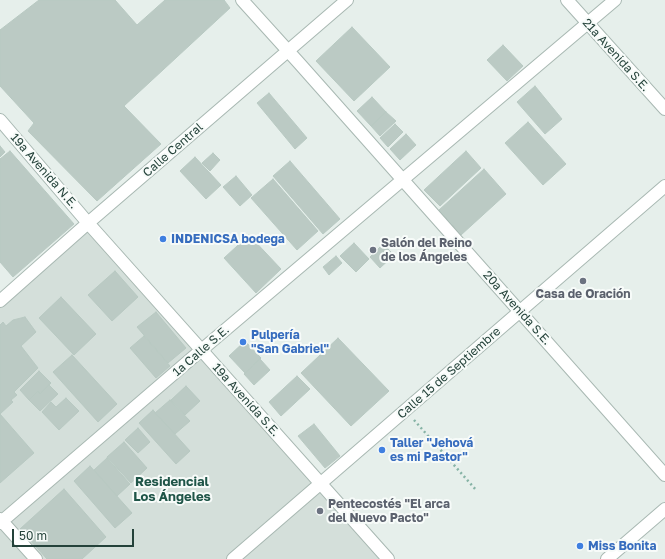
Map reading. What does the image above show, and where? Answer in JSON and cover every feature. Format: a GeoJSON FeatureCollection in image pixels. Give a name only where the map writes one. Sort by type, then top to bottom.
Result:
{"type":"FeatureCollection","features":[{"type":"Feature","properties":{"kind":"street","name":"20a Avenida S.E."},"geometry":{"type":"LineString","coordinates":[[242,0],[665,475]]}},
{"type":"Feature","properties":{"kind":"street","name":"Calle Central"},"geometry":{"type":"LineString","coordinates":[[0,302],[88,223],[347,0]]}},
{"type":"Feature","properties":{"kind":"street","name":"21a Avenida S.E."},"geometry":{"type":"LineString","coordinates":[[567,0],[665,109]]}},
{"type":"Feature","properties":{"kind":"street","name":"1a Calle S.E."},"geometry":{"type":"LineString","coordinates":[[1,521],[615,0]]}},
{"type":"Feature","properties":{"kind":"street","name":"19a Avenida N.E."},"geometry":{"type":"LineString","coordinates":[[0,120],[88,223]]}},
{"type":"Feature","properties":{"kind":"street","name":"Calle 15 de Septiembre"},"geometry":{"type":"LineString","coordinates":[[233,559],[665,186]]}},
{"type":"Feature","properties":{"kind":"street","name":"19a Avenida S.E."},"geometry":{"type":"LineString","coordinates":[[88,223],[388,559]]}},
{"type":"Feature","properties":{"kind":"street"},"geometry":{"type":"LineString","coordinates":[[607,559],[665,509]]}},
{"type":"Feature","properties":{"kind":"street"},"geometry":{"type":"LineString","coordinates":[[1,521],[36,559]]}},
{"type":"Feature","properties":{"kind":"path"},"geometry":{"type":"LineString","coordinates":[[406,410],[476,492]]}},
{"type":"Feature","properties":{"kind":"shaded area"},"geometry":{"type":"Polygon","coordinates":[[[88,223],[388,559],[0,559],[0,302],[88,223]]]}},
{"type":"Feature","properties":{"kind":"building"},"geometry":{"type":"Polygon","coordinates":[[[39,0],[115,0],[137,25],[165,0],[224,0],[230,8],[124,106],[161,144],[97,201],[28,131],[34,123],[0,86],[0,30],[39,0]]]}},
{"type":"Feature","properties":{"kind":"building"},"geometry":{"type":"Polygon","coordinates":[[[352,27],[390,67],[354,101],[316,61],[352,27]]]}},
{"type":"Feature","properties":{"kind":"building"},"geometry":{"type":"Polygon","coordinates":[[[503,45],[523,66],[507,81],[487,60],[503,45]]]}},
{"type":"Feature","properties":{"kind":"building"},"geometry":{"type":"Polygon","coordinates":[[[535,86],[562,119],[545,134],[517,102],[535,86]]]}},
{"type":"Feature","properties":{"kind":"building"},"geometry":{"type":"Polygon","coordinates":[[[269,93],[307,138],[295,149],[257,103],[269,93]]]}},
{"type":"Feature","properties":{"kind":"building"},"geometry":{"type":"Polygon","coordinates":[[[372,97],[386,112],[371,126],[357,111],[372,97]]]}},
{"type":"Feature","properties":{"kind":"building"},"geometry":{"type":"Polygon","coordinates":[[[386,112],[396,121],[380,136],[371,126],[386,112]]]}},
{"type":"Feature","properties":{"kind":"building"},"geometry":{"type":"Polygon","coordinates":[[[528,122],[566,164],[543,185],[505,143],[528,122]]]}},
{"type":"Feature","properties":{"kind":"building"},"geometry":{"type":"Polygon","coordinates":[[[395,124],[403,132],[388,147],[380,138],[395,124]]]}},
{"type":"Feature","properties":{"kind":"building"},"geometry":{"type":"Polygon","coordinates":[[[406,134],[416,145],[400,160],[390,149],[406,134]]]}},
{"type":"Feature","properties":{"kind":"building"},"geometry":{"type":"Polygon","coordinates":[[[0,146],[5,152],[0,157],[0,146]]]}},
{"type":"Feature","properties":{"kind":"building"},"geometry":{"type":"Polygon","coordinates":[[[10,151],[74,224],[13,277],[0,262],[0,159],[10,151]]]}},
{"type":"Feature","properties":{"kind":"building"},"geometry":{"type":"Polygon","coordinates":[[[466,151],[481,168],[440,206],[424,190],[466,151]]]}},
{"type":"Feature","properties":{"kind":"building"},"geometry":{"type":"Polygon","coordinates":[[[213,153],[220,160],[210,171],[202,163],[213,153]]]}},
{"type":"Feature","properties":{"kind":"building"},"geometry":{"type":"Polygon","coordinates":[[[195,157],[221,185],[206,199],[180,171],[195,157]]]}},
{"type":"Feature","properties":{"kind":"building"},"geometry":{"type":"Polygon","coordinates":[[[290,161],[340,219],[323,234],[273,176],[290,161]]]}},
{"type":"Feature","properties":{"kind":"building"},"geometry":{"type":"Polygon","coordinates":[[[484,169],[506,194],[461,235],[439,210],[484,169]]]}},
{"type":"Feature","properties":{"kind":"building"},"geometry":{"type":"Polygon","coordinates":[[[236,176],[252,195],[240,206],[223,187],[236,176]]]}},
{"type":"Feature","properties":{"kind":"building"},"geometry":{"type":"Polygon","coordinates":[[[273,179],[318,231],[297,250],[251,198],[273,179]]]}},
{"type":"Feature","properties":{"kind":"building"},"geometry":{"type":"Polygon","coordinates":[[[249,235],[281,269],[256,293],[224,258],[249,235]]]}},
{"type":"Feature","properties":{"kind":"building"},"geometry":{"type":"Polygon","coordinates":[[[354,243],[369,259],[356,272],[340,256],[354,243]]]}},
{"type":"Feature","properties":{"kind":"building"},"geometry":{"type":"Polygon","coordinates":[[[383,244],[394,255],[380,268],[370,257],[383,244]]]}},
{"type":"Feature","properties":{"kind":"building"},"geometry":{"type":"Polygon","coordinates":[[[336,256],[342,263],[329,275],[323,267],[336,256]]]}},
{"type":"Feature","properties":{"kind":"building"},"geometry":{"type":"Polygon","coordinates":[[[115,271],[138,297],[112,321],[88,295],[115,271]]]}},
{"type":"Feature","properties":{"kind":"building"},"geometry":{"type":"Polygon","coordinates":[[[61,297],[96,334],[74,355],[39,318],[61,297]]]}},
{"type":"Feature","properties":{"kind":"building"},"geometry":{"type":"Polygon","coordinates":[[[156,312],[186,348],[168,363],[137,327],[156,312]]]}},
{"type":"Feature","properties":{"kind":"building"},"geometry":{"type":"Polygon","coordinates":[[[25,317],[36,332],[21,346],[38,368],[14,392],[17,395],[11,400],[13,402],[0,414],[0,325],[3,322],[6,326],[13,320],[25,317]]]}},
{"type":"Feature","properties":{"kind":"building"},"geometry":{"type":"Polygon","coordinates":[[[144,336],[170,366],[156,378],[130,348],[144,336]]]}},
{"type":"Feature","properties":{"kind":"building"},"geometry":{"type":"Polygon","coordinates":[[[338,338],[389,391],[351,426],[301,373],[338,338]]]}},
{"type":"Feature","properties":{"kind":"building"},"geometry":{"type":"Polygon","coordinates":[[[245,341],[261,358],[245,373],[229,356],[245,341]]]}},
{"type":"Feature","properties":{"kind":"building"},"geometry":{"type":"Polygon","coordinates":[[[72,355],[117,404],[98,422],[53,372],[72,355]]]}},
{"type":"Feature","properties":{"kind":"building"},"geometry":{"type":"Polygon","coordinates":[[[260,359],[270,370],[254,385],[244,374],[260,359]]]}},
{"type":"Feature","properties":{"kind":"building"},"geometry":{"type":"Polygon","coordinates":[[[39,371],[51,383],[40,394],[38,391],[29,400],[20,390],[39,371]]]}},
{"type":"Feature","properties":{"kind":"building"},"geometry":{"type":"Polygon","coordinates":[[[297,376],[310,389],[281,416],[269,402],[297,376]]]}},
{"type":"Feature","properties":{"kind":"building"},"geometry":{"type":"Polygon","coordinates":[[[49,385],[58,394],[40,411],[29,400],[38,391],[40,394],[49,385]]]}},
{"type":"Feature","properties":{"kind":"building"},"geometry":{"type":"Polygon","coordinates":[[[186,386],[200,401],[185,415],[171,400],[186,386]]]}},
{"type":"Feature","properties":{"kind":"building"},"geometry":{"type":"Polygon","coordinates":[[[66,398],[79,411],[59,430],[42,412],[51,402],[56,407],[66,398]]]}},
{"type":"Feature","properties":{"kind":"building"},"geometry":{"type":"Polygon","coordinates":[[[170,400],[190,421],[175,434],[155,413],[170,400]]]}},
{"type":"Feature","properties":{"kind":"building"},"geometry":{"type":"Polygon","coordinates":[[[153,410],[190,451],[176,464],[139,423],[153,410]]]}},
{"type":"Feature","properties":{"kind":"building"},"geometry":{"type":"Polygon","coordinates":[[[0,414],[34,453],[0,483],[0,414]]]}},
{"type":"Feature","properties":{"kind":"building"},"geometry":{"type":"Polygon","coordinates":[[[314,424],[340,456],[325,468],[298,436],[314,424]]]}},
{"type":"Feature","properties":{"kind":"building"},"geometry":{"type":"Polygon","coordinates":[[[138,428],[150,442],[138,453],[125,440],[138,428]]]}},
{"type":"Feature","properties":{"kind":"building"},"geometry":{"type":"Polygon","coordinates":[[[124,442],[147,468],[131,483],[107,457],[124,442]]]}},
{"type":"Feature","properties":{"kind":"building"},"geometry":{"type":"Polygon","coordinates":[[[107,458],[130,484],[117,496],[94,470],[107,458]]]}},
{"type":"Feature","properties":{"kind":"building"},"geometry":{"type":"Polygon","coordinates":[[[90,466],[132,513],[115,528],[74,481],[90,466]]]}},
{"type":"Feature","properties":{"kind":"building"},"geometry":{"type":"Polygon","coordinates":[[[64,489],[106,537],[82,559],[47,559],[20,529],[64,489]]]}},
{"type":"Feature","properties":{"kind":"place","name":"INDENICSA bodega"},"geometry":{"type":"Point","coordinates":[163,239]}},
{"type":"Feature","properties":{"kind":"place","name":"Salón del Reino de los Ángeles"},"geometry":{"type":"Point","coordinates":[373,250]}},
{"type":"Feature","properties":{"kind":"place","name":"Casa de Oración"},"geometry":{"type":"Point","coordinates":[583,281]}},
{"type":"Feature","properties":{"kind":"place","name":"Pulpería \"San Gabriel\""},"geometry":{"type":"Point","coordinates":[243,342]}},
{"type":"Feature","properties":{"kind":"place","name":"Taller \"Jehová es mi Pastor\""},"geometry":{"type":"Point","coordinates":[382,450]}},
{"type":"Feature","properties":{"kind":"place","name":"Pentecostés \"El arca del Nuevo Pacto\""},"geometry":{"type":"Point","coordinates":[320,511]}},
{"type":"Feature","properties":{"kind":"place","name":"Miss Bonita"},"geometry":{"type":"Point","coordinates":[580,546]}},
{"type":"Feature","properties":{"kind":"district","name":"Residencial Los Ángeles"},"geometry":{"type":"Point","coordinates":[172,490]}}]}
